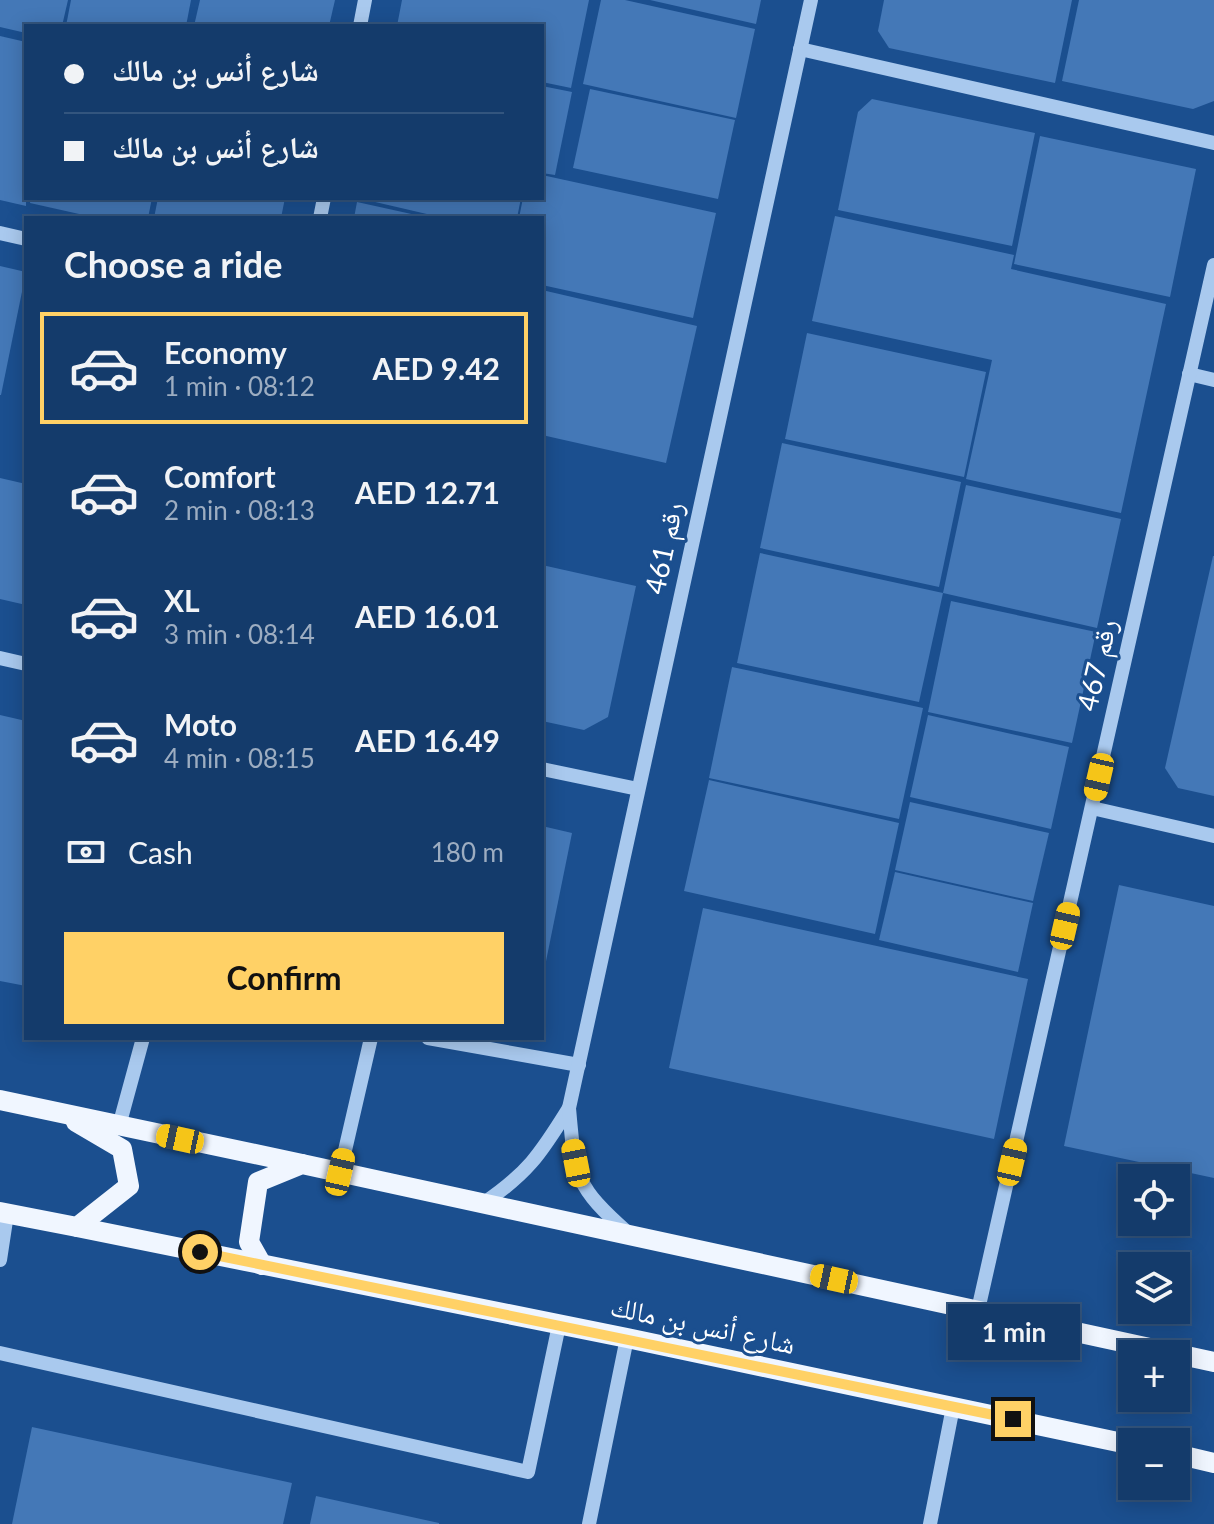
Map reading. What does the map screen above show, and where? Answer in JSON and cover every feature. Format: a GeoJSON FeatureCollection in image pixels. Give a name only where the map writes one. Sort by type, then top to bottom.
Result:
{"type":"FeatureCollection","features":[{"type":"Feature","properties":{"kind":"main road"},"geometry":{"type":"LineString","coordinates":[[0,1100],[1214,1362]]}},
{"type":"Feature","properties":{"kind":"main road"},"geometry":{"type":"LineString","coordinates":[[61,1113],[122,1149],[129,1186],[77,1227]]}},
{"type":"Feature","properties":{"kind":"main road"},"geometry":{"type":"LineString","coordinates":[[262,1265],[249,1242],[258,1182],[302,1164]]}},
{"type":"Feature","properties":{"kind":"main road","name":"شارع أنس بن مالك"},"geometry":{"type":"LineString","coordinates":[[4,1213],[627,1338],[1118,1442]]}},
{"type":"Feature","properties":{"kind":"main road"},"geometry":{"type":"LineString","coordinates":[[1190,1457],[1214,1463]]}},
{"type":"Feature","properties":{"kind":"street"},"geometry":{"type":"LineString","coordinates":[[360,24],[365,0]]}},
{"type":"Feature","properties":{"kind":"street","name":"رقم 461"},"geometry":{"type":"LineString","coordinates":[[569,1108],[811,0]]}},
{"type":"Feature","properties":{"kind":"street"},"geometry":{"type":"LineString","coordinates":[[800,49],[1214,143]]}},
{"type":"Feature","properties":{"kind":"street"},"geometry":{"type":"LineString","coordinates":[[0,233],[24,239]]}},
{"type":"Feature","properties":{"kind":"street","name":"رقم 467"},"geometry":{"type":"LineString","coordinates":[[978,1310],[1214,265]]}},
{"type":"Feature","properties":{"kind":"street"},"geometry":{"type":"LineString","coordinates":[[1189,374],[1214,380]]}},
{"type":"Feature","properties":{"kind":"street"},"geometry":{"type":"LineString","coordinates":[[0,658],[24,664]]}},
{"type":"Feature","properties":{"kind":"street"},"geometry":{"type":"LineString","coordinates":[[544,769],[638,789]]}},
{"type":"Feature","properties":{"kind":"street"},"geometry":{"type":"LineString","coordinates":[[1092,808],[1214,836]]}},
{"type":"Feature","properties":{"kind":"street"},"geometry":{"type":"LineString","coordinates":[[119,1126],[142,1040]]}},
{"type":"Feature","properties":{"kind":"street"},"geometry":{"type":"LineString","coordinates":[[340,1172],[371,1040]]}},
{"type":"Feature","properties":{"kind":"street"},"geometry":{"type":"LineString","coordinates":[[439,1040],[579,1065]]}},
{"type":"Feature","properties":{"kind":"street"},"geometry":{"type":"LineString","coordinates":[[481,1205],[517,1181],[536,1161],[569,1108]]}},
{"type":"Feature","properties":{"kind":"street"},"geometry":{"type":"LineString","coordinates":[[569,1108],[579,1182],[599,1207],[631,1235]]}},
{"type":"Feature","properties":{"kind":"street"},"geometry":{"type":"LineString","coordinates":[[0,1260],[4,1213]]}},
{"type":"Feature","properties":{"kind":"street"},"geometry":{"type":"LineString","coordinates":[[0,1353],[528,1472],[559,1325]]}},
{"type":"Feature","properties":{"kind":"street"},"geometry":{"type":"LineString","coordinates":[[589,1524],[627,1338]]}},
{"type":"Feature","properties":{"kind":"street"},"geometry":{"type":"LineString","coordinates":[[930,1524],[953,1407]]}},
{"type":"Feature","properties":{"kind":"building"},"geometry":{"type":"Polygon","coordinates":[[[0,0],[68,0],[62,24],[24,24],[24,33],[0,27],[0,0]]]}},
{"type":"Feature","properties":{"kind":"building"},"geometry":{"type":"Polygon","coordinates":[[[71,0],[191,0],[186,24],[66,24],[71,0]]]}},
{"type":"Feature","properties":{"kind":"building"},"geometry":{"type":"Polygon","coordinates":[[[200,0],[335,0],[329,24],[194,24],[200,0]]]}},
{"type":"Feature","properties":{"kind":"building"},"geometry":{"type":"Polygon","coordinates":[[[402,0],[589,0],[571,88],[544,82],[544,24],[397,24],[402,0]]]}},
{"type":"Feature","properties":{"kind":"building"},"geometry":{"type":"Polygon","coordinates":[[[601,0],[625,0],[755,29],[736,118],[583,84],[601,0]]]}},
{"type":"Feature","properties":{"kind":"building"},"geometry":{"type":"Polygon","coordinates":[[[650,0],[761,0],[756,24],[650,0]]]}},
{"type":"Feature","properties":{"kind":"building"},"geometry":{"type":"Polygon","coordinates":[[[884,0],[1072,0],[1055,83],[889,48],[878,31],[884,0]]]}},
{"type":"Feature","properties":{"kind":"building"},"geometry":{"type":"Polygon","coordinates":[[[1079,0],[1214,0],[1214,101],[1193,109],[1062,81],[1079,0]]]}},
{"type":"Feature","properties":{"kind":"building"},"geometry":{"type":"Polygon","coordinates":[[[0,36],[24,42],[26,206],[0,200],[0,36]]]}},
{"type":"Feature","properties":{"kind":"building"},"geometry":{"type":"Polygon","coordinates":[[[544,86],[572,92],[555,175],[544,173],[544,86]]]}},
{"type":"Feature","properties":{"kind":"building"},"geometry":{"type":"Polygon","coordinates":[[[590,89],[735,120],[718,199],[573,168],[590,89]]]}},
{"type":"Feature","properties":{"kind":"building"},"geometry":{"type":"Polygon","coordinates":[[[872,99],[1035,133],[1012,246],[838,210],[858,112],[872,99]]]}},
{"type":"Feature","properties":{"kind":"building"},"geometry":{"type":"Polygon","coordinates":[[[1040,136],[1196,169],[1170,297],[1014,264],[1040,136]]]}},
{"type":"Feature","properties":{"kind":"building"},"geometry":{"type":"Polygon","coordinates":[[[544,175],[716,213],[693,318],[544,285],[544,216],[519,216],[523,200],[544,200],[544,175]]]}},
{"type":"Feature","properties":{"kind":"building"},"geometry":{"type":"Polygon","coordinates":[[[31,200],[152,200],[148,216],[88,216],[30,203],[31,200]]]}},
{"type":"Feature","properties":{"kind":"building"},"geometry":{"type":"Polygon","coordinates":[[[158,200],[285,200],[281,216],[154,216],[158,200]]]}},
{"type":"Feature","properties":{"kind":"building"},"geometry":{"type":"Polygon","coordinates":[[[367,200],[521,200],[517,216],[435,216],[367,200]]]}},
{"type":"Feature","properties":{"kind":"building"},"geometry":{"type":"Polygon","coordinates":[[[357,202],[420,216],[354,216],[357,202]]]}},
{"type":"Feature","properties":{"kind":"building"},"geometry":{"type":"Polygon","coordinates":[[[835,216],[1014,255],[1011,269],[1166,304],[1121,513],[966,479],[992,360],[812,321],[835,216]]]}},
{"type":"Feature","properties":{"kind":"building"},"geometry":{"type":"Polygon","coordinates":[[[0,266],[24,272],[24,282],[0,395],[0,266]]]}},
{"type":"Feature","properties":{"kind":"building"},"geometry":{"type":"Polygon","coordinates":[[[544,290],[697,326],[666,463],[544,435],[544,290]]]}},
{"type":"Feature","properties":{"kind":"building"},"geometry":{"type":"Polygon","coordinates":[[[807,333],[986,372],[964,477],[785,439],[807,333]]]}},
{"type":"Feature","properties":{"kind":"building"},"geometry":{"type":"Polygon","coordinates":[[[782,443],[961,482],[939,587],[760,548],[782,443]]]}},
{"type":"Feature","properties":{"kind":"building"},"geometry":{"type":"Polygon","coordinates":[[[0,478],[24,484],[24,605],[0,599],[0,478]]]}},
{"type":"Feature","properties":{"kind":"building"},"geometry":{"type":"Polygon","coordinates":[[[966,485],[1121,519],[1097,628],[943,593],[966,485]]]}},
{"type":"Feature","properties":{"kind":"building"},"geometry":{"type":"Polygon","coordinates":[[[760,553],[943,593],[919,702],[737,663],[760,553]]]}},
{"type":"Feature","properties":{"kind":"building"},"geometry":{"type":"Polygon","coordinates":[[[1213,556],[1214,796],[1178,788],[1165,768],[1213,556]]]}},
{"type":"Feature","properties":{"kind":"building"},"geometry":{"type":"Polygon","coordinates":[[[544,565],[636,586],[608,717],[584,730],[544,721],[544,565]]]}},
{"type":"Feature","properties":{"kind":"building"},"geometry":{"type":"Polygon","coordinates":[[[951,601],[1096,632],[1072,743],[928,712],[951,601]]]}},
{"type":"Feature","properties":{"kind":"building"},"geometry":{"type":"Polygon","coordinates":[[[732,667],[923,708],[899,819],[709,778],[732,667]]]}},
{"type":"Feature","properties":{"kind":"building"},"geometry":{"type":"Polygon","coordinates":[[[0,715],[24,721],[24,986],[0,981],[0,715]]]}},
{"type":"Feature","properties":{"kind":"building"},"geometry":{"type":"Polygon","coordinates":[[[928,715],[1069,747],[1051,829],[910,797],[928,715]]]}},
{"type":"Feature","properties":{"kind":"building"},"geometry":{"type":"Polygon","coordinates":[[[709,780],[899,823],[875,934],[684,891],[709,780]]]}},
{"type":"Feature","properties":{"kind":"building"},"geometry":{"type":"Polygon","coordinates":[[[910,802],[1049,833],[1033,901],[895,870],[910,802]]]}},
{"type":"Feature","properties":{"kind":"building"},"geometry":{"type":"Polygon","coordinates":[[[544,826],[572,833],[544,971],[544,826]]]}},
{"type":"Feature","properties":{"kind":"building"},"geometry":{"type":"Polygon","coordinates":[[[895,872],[1033,903],[1018,972],[879,940],[895,872]]]}},
{"type":"Feature","properties":{"kind":"building"},"geometry":{"type":"Polygon","coordinates":[[[1119,885],[1214,906],[1214,1178],[1190,1173],[1190,1164],[1148,1164],[1064,1146],[1119,885]]]}},
{"type":"Feature","properties":{"kind":"building"},"geometry":{"type":"Polygon","coordinates":[[[703,908],[1028,979],[994,1139],[669,1068],[703,908]]]}},
{"type":"Feature","properties":{"kind":"building"},"geometry":{"type":"Polygon","coordinates":[[[32,1427],[292,1483],[283,1524],[12,1524],[32,1427]]]}},
{"type":"Feature","properties":{"kind":"building"},"geometry":{"type":"Polygon","coordinates":[[[316,1496],[439,1523],[439,1524],[310,1524],[316,1496]]]}},
{"type":"Feature","properties":{"kind":"route"},"geometry":{"type":"LineString","coordinates":[[200,1252],[1013,1419]]}}]}
